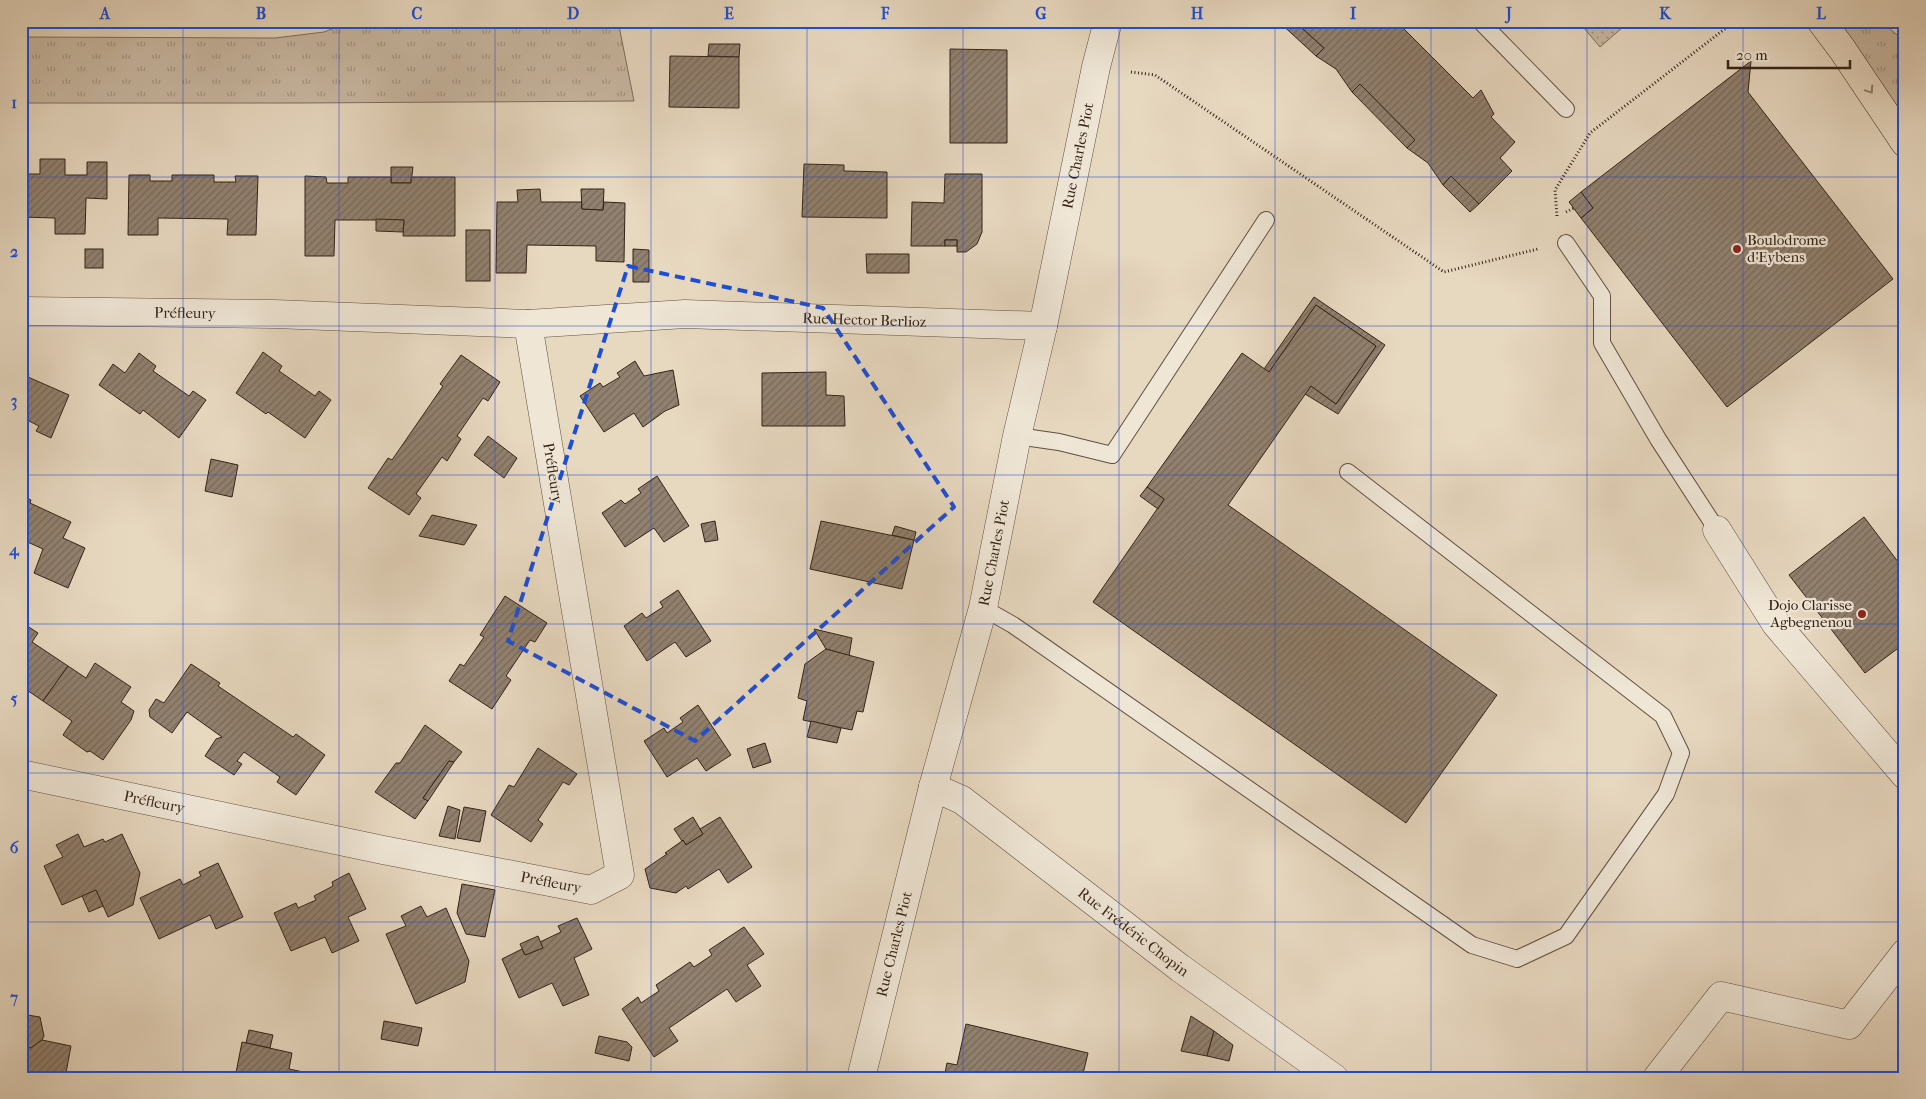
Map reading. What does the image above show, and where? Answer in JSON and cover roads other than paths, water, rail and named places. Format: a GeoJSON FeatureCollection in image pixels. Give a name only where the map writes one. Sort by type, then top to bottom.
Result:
{"type":"FeatureCollection","features":[{"type":"Feature","properties":{"kind":"highway"},"geometry":{"type":"LineString","coordinates":[[1821,21],[1905,143]]}},
{"type":"Feature","properties":{"kind":"street","name":"Rue Charles Piot"},"geometry":{"type":"LineString","coordinates":[[861,1078],[933,787],[983,608],[1017,436],[1043,326],[1096,67],[1108,21]]}},
{"type":"Feature","properties":{"kind":"street","name":"Préfleury"},"geometry":{"type":"LineString","coordinates":[[21,311],[274,314],[528,324],[685,314]]}},
{"type":"Feature","properties":{"kind":"street","name":"Rue Hector Berlioz"},"geometry":{"type":"LineString","coordinates":[[685,314],[1043,326]]}},
{"type":"Feature","properties":{"kind":"street","name":"Préfleury"},"geometry":{"type":"LineString","coordinates":[[21,774],[383,850],[591,890],[620,875],[528,324]]}},
{"type":"Feature","properties":{"kind":"street"},"geometry":{"type":"LineString","coordinates":[[1717,530],[1776,624],[1905,775]]}},
{"type":"Feature","properties":{"kind":"street","name":"Rue Frédéric Chopin"},"geometry":{"type":"LineString","coordinates":[[933,787],[962,800],[1180,968],[1334,1078]]}},
{"type":"Feature","properties":{"kind":"street"},"geometry":{"type":"LineString","coordinates":[[1657,1078],[1721,996],[1849,1024],[1905,953]]}},
{"type":"Feature","properties":{"kind":"lane"},"geometry":{"type":"LineString","coordinates":[[1480,21],[1566,109]]}},
{"type":"Feature","properties":{"kind":"lane"},"geometry":{"type":"LineString","coordinates":[[1017,436],[1059,442],[1112,455],[1266,220]]}},
{"type":"Feature","properties":{"kind":"lane"},"geometry":{"type":"LineString","coordinates":[[1566,243],[1602,296],[1602,343],[1658,439],[1717,530]]}},
{"type":"Feature","properties":{"kind":"lane"},"geometry":{"type":"LineString","coordinates":[[983,608],[1013,624],[1472,945],[1517,959],[1566,936],[1666,794],[1681,753],[1663,716],[1348,472]]}},
{"type":"Feature","properties":{"kind":"place","name":"Boulodrome d'Eybens"},"geometry":{"type":"Point","coordinates":[1737,249]}},
{"type":"Feature","properties":{"kind":"place","name":"Dojo Clarisse Agbegnenou"},"geometry":{"type":"Point","coordinates":[1862,614]}}]}
